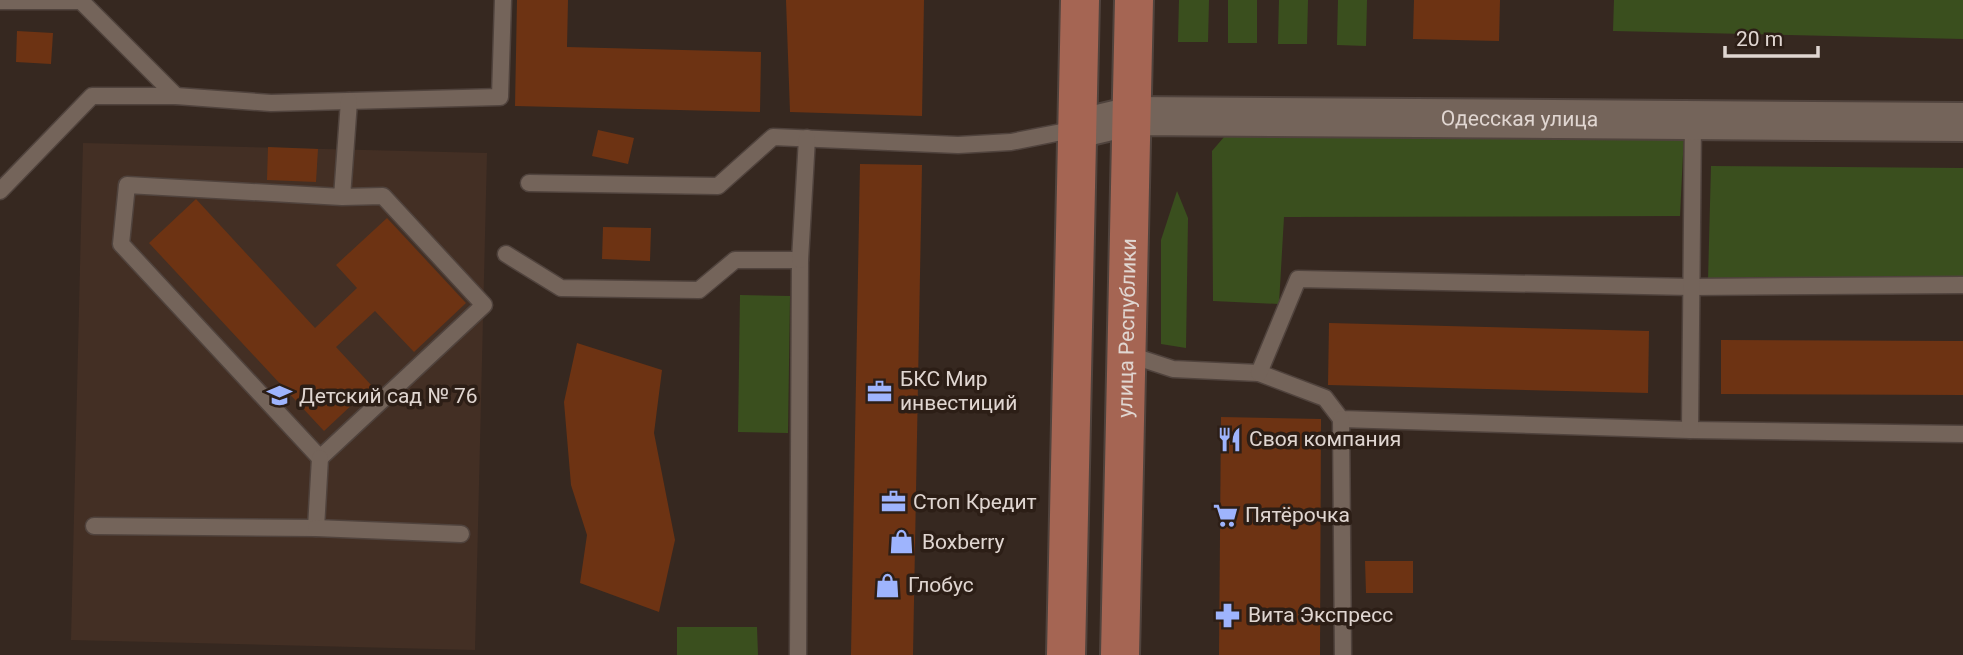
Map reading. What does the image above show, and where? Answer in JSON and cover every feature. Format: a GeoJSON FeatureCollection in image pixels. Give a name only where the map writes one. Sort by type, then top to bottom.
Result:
{"type":"FeatureCollection","features":[{"type":"Feature","properties":{"kind":"main road"},"geometry":{"type":"LineString","coordinates":[[1066,655],[1080,0]]}},
{"type":"Feature","properties":{"kind":"main road","name":"улица Республики"},"geometry":{"type":"LineString","coordinates":[[1120,655],[1134,0]]}},
{"type":"Feature","properties":{"kind":"street","name":"Одесская улица"},"geometry":{"type":"LineString","coordinates":[[1077,129],[1132,116],[1963,122]]}},
{"type":"Feature","properties":{"kind":"lane"},"geometry":{"type":"LineString","coordinates":[[0,191],[92,96],[176,96],[271,103],[500,97],[503,0]]}},
{"type":"Feature","properties":{"kind":"lane"},"geometry":{"type":"LineString","coordinates":[[0,1],[81,1],[176,96]]}},
{"type":"Feature","properties":{"kind":"lane"},"geometry":{"type":"LineString","coordinates":[[342,197],[349,101]]}},
{"type":"Feature","properties":{"kind":"lane"},"geometry":{"type":"LineString","coordinates":[[1689,430],[1693,120]]}},
{"type":"Feature","properties":{"kind":"lane"},"geometry":{"type":"LineString","coordinates":[[529,183],[718,186],[773,137],[958,145],[1011,142],[1077,129]]}},
{"type":"Feature","properties":{"kind":"lane"},"geometry":{"type":"LineString","coordinates":[[798,655],[800,260],[807,138]]}},
{"type":"Feature","properties":{"kind":"lane"},"geometry":{"type":"LineString","coordinates":[[316,528],[320,458],[484,305],[383,196],[342,197],[127,185],[121,244],[320,458]]}},
{"type":"Feature","properties":{"kind":"lane"},"geometry":{"type":"LineString","coordinates":[[506,254],[561,288],[699,290],[735,260],[800,260]]}},
{"type":"Feature","properties":{"kind":"lane"},"geometry":{"type":"LineString","coordinates":[[1259,373],[1298,279],[1691,286],[1963,285]]}},
{"type":"Feature","properties":{"kind":"lane"},"geometry":{"type":"LineString","coordinates":[[1125,353],[1172,369],[1259,373],[1325,398],[1341,419],[1343,655]]}},
{"type":"Feature","properties":{"kind":"lane"},"geometry":{"type":"LineString","coordinates":[[1341,419],[1689,430],[1963,434]]}},
{"type":"Feature","properties":{"kind":"lane"},"geometry":{"type":"LineString","coordinates":[[94,526],[316,528],[461,534]]}},
{"type":"Feature","properties":{"kind":"shaded area","name":"Детский сад № 76"},"geometry":{"type":"Polygon","coordinates":[[[83,143],[487,153],[475,650],[71,640],[83,143]]]}},
{"type":"Feature","properties":{"kind":"green space"},"geometry":{"type":"Polygon","coordinates":[[[1179,0],[1209,0],[1208,42],[1178,42],[1179,0]]]}},
{"type":"Feature","properties":{"kind":"green space"},"geometry":{"type":"Polygon","coordinates":[[[1228,0],[1257,0],[1257,43],[1228,43],[1228,0]]]}},
{"type":"Feature","properties":{"kind":"green space"},"geometry":{"type":"Polygon","coordinates":[[[1279,0],[1308,0],[1307,44],[1278,44],[1279,0]]]}},
{"type":"Feature","properties":{"kind":"green space"},"geometry":{"type":"Polygon","coordinates":[[[1338,0],[1367,0],[1366,46],[1337,45],[1338,0]]]}},
{"type":"Feature","properties":{"kind":"green space"},"geometry":{"type":"Polygon","coordinates":[[[1614,0],[1963,0],[1963,39],[1613,31],[1614,0]]]}},
{"type":"Feature","properties":{"kind":"green space"},"geometry":{"type":"Polygon","coordinates":[[[1684,134],[1680,216],[1284,217],[1279,304],[1213,301],[1212,151],[1224,137],[1684,134]]]}},
{"type":"Feature","properties":{"kind":"green space"},"geometry":{"type":"Polygon","coordinates":[[[1711,166],[1963,168],[1963,287],[1708,281],[1711,166]]]}},
{"type":"Feature","properties":{"kind":"green space"},"geometry":{"type":"Polygon","coordinates":[[[1177,191],[1188,218],[1186,348],[1161,344],[1161,240],[1177,191]]]}},
{"type":"Feature","properties":{"kind":"green space"},"geometry":{"type":"Polygon","coordinates":[[[740,295],[790,296],[788,433],[738,432],[740,295]]]}},
{"type":"Feature","properties":{"kind":"green space"},"geometry":{"type":"Polygon","coordinates":[[[677,627],[757,627],[758,655],[677,655],[677,627]]]}},
{"type":"Feature","properties":{"kind":"building"},"geometry":{"type":"Polygon","coordinates":[[[517,0],[568,0],[567,47],[761,52],[760,112],[515,106],[517,0]]]}},
{"type":"Feature","properties":{"kind":"building"},"geometry":{"type":"Polygon","coordinates":[[[786,0],[924,0],[922,116],[790,112],[786,0]]]}},
{"type":"Feature","properties":{"kind":"building"},"geometry":{"type":"Polygon","coordinates":[[[1414,0],[1500,0],[1499,41],[1413,39],[1414,0]]]}},
{"type":"Feature","properties":{"kind":"building"},"geometry":{"type":"Polygon","coordinates":[[[17,31],[53,33],[51,64],[16,62],[17,31]]]}},
{"type":"Feature","properties":{"kind":"building"},"geometry":{"type":"Polygon","coordinates":[[[598,130],[634,138],[628,164],[592,156],[598,130]]]}},
{"type":"Feature","properties":{"kind":"building"},"geometry":{"type":"Polygon","coordinates":[[[268,147],[318,149],[316,182],[267,180],[268,147]]]}},
{"type":"Feature","properties":{"kind":"building"},"geometry":{"type":"Polygon","coordinates":[[[860,164],[922,165],[913,655],[851,655],[860,164]]]}},
{"type":"Feature","properties":{"kind":"building"},"geometry":{"type":"Polygon","coordinates":[[[196,199],[315,328],[357,288],[336,265],[387,218],[466,303],[414,352],[375,311],[336,347],[372,386],[324,431],[149,243],[196,199]]]}},
{"type":"Feature","properties":{"kind":"building"},"geometry":{"type":"Polygon","coordinates":[[[603,227],[651,228],[650,261],[602,259],[603,227]]]}},
{"type":"Feature","properties":{"kind":"building"},"geometry":{"type":"Polygon","coordinates":[[[1329,323],[1649,331],[1648,393],[1328,385],[1329,323]]]}},
{"type":"Feature","properties":{"kind":"building"},"geometry":{"type":"Polygon","coordinates":[[[1721,340],[1963,341],[1963,395],[1721,394],[1721,340]]]}},
{"type":"Feature","properties":{"kind":"building"},"geometry":{"type":"Polygon","coordinates":[[[577,343],[662,370],[654,433],[675,540],[659,612],[580,583],[587,535],[571,485],[564,402],[577,343]]]}},
{"type":"Feature","properties":{"kind":"building"},"geometry":{"type":"Polygon","coordinates":[[[1221,417],[1321,419],[1320,655],[1219,655],[1221,417]]]}},
{"type":"Feature","properties":{"kind":"building"},"geometry":{"type":"Polygon","coordinates":[[[1365,561],[1413,561],[1413,593],[1366,593],[1365,561]]]}},
{"type":"Feature","properties":{"kind":"place","name":"БКС Мир инвестиций"},"geometry":{"type":"Point","coordinates":[880,391]}},
{"type":"Feature","properties":{"kind":"place","name":"Детский сад № 76"},"geometry":{"type":"Point","coordinates":[279,396]}},
{"type":"Feature","properties":{"kind":"place","name":"Своя компания"},"geometry":{"type":"Point","coordinates":[1229,439]}},
{"type":"Feature","properties":{"kind":"place","name":"Стоп Кредит"},"geometry":{"type":"Point","coordinates":[893,502]}},
{"type":"Feature","properties":{"kind":"place","name":"Пятёрочка"},"geometry":{"type":"Point","coordinates":[1225,515]}},
{"type":"Feature","properties":{"kind":"place","name":"Boxberry"},"geometry":{"type":"Point","coordinates":[902,542]}},
{"type":"Feature","properties":{"kind":"place","name":"Глобус"},"geometry":{"type":"Point","coordinates":[888,585]}},
{"type":"Feature","properties":{"kind":"place","name":"Вита Экспресс"},"geometry":{"type":"Point","coordinates":[1228,615]}}]}
